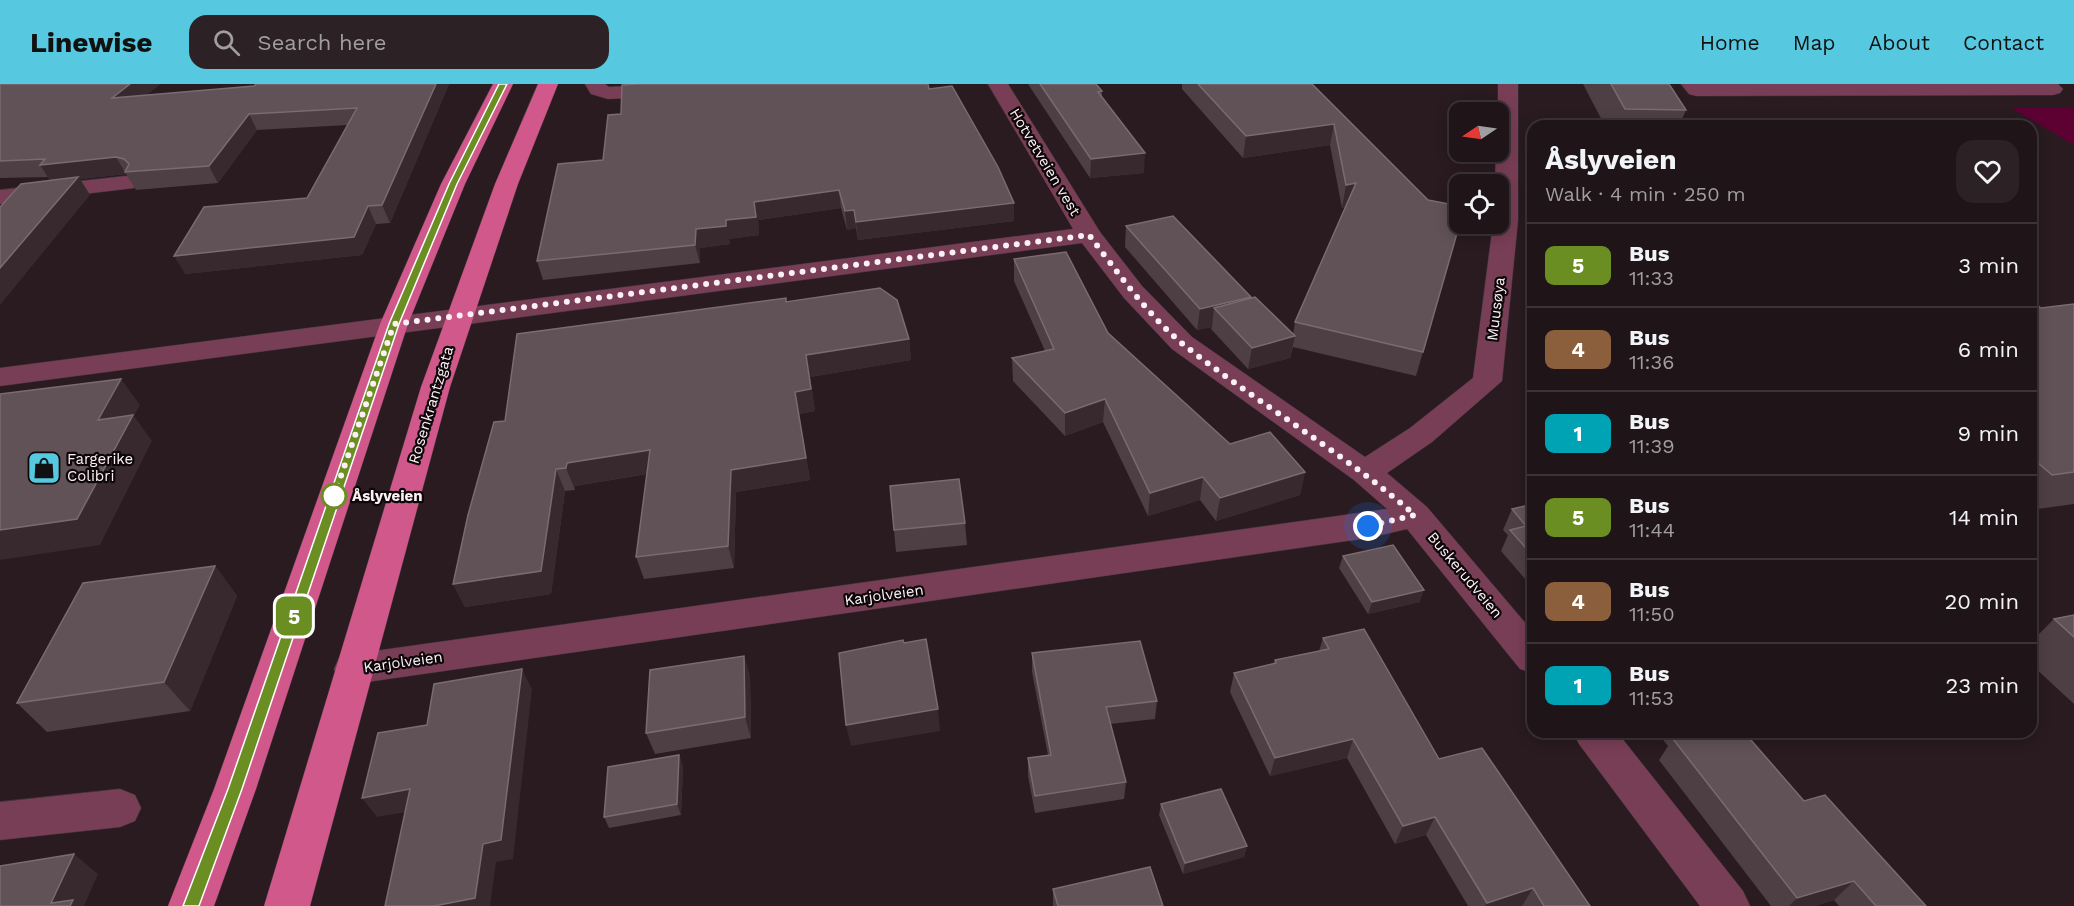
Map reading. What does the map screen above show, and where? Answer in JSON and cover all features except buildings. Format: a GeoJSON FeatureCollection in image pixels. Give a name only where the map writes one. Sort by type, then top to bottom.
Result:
{"type":"FeatureCollection","features":[{"type":"Feature","properties":{"kind":"main road"},"geometry":{"type":"LineString","coordinates":[[191,906],[235,789],[394,324],[453,184],[503,84]]}},
{"type":"Feature","properties":{"kind":"main road","name":"Rosenkrantzgata"},"geometry":{"type":"LineString","coordinates":[[287,906],[353,669],[458,316],[509,176],[548,84]]}},
{"type":"Feature","properties":{"kind":"street"},"geometry":{"type":"LineString","coordinates":[[595,84],[598,90],[608,93],[691,88]]}},
{"type":"Feature","properties":{"kind":"street","name":"Hotvetveien vest"},"geometry":{"type":"LineString","coordinates":[[998,84],[1089,235],[1133,292],[1182,343],[1365,472]]}},
{"type":"Feature","properties":{"kind":"street","name":"Muusøya"},"geometry":{"type":"LineString","coordinates":[[1365,472],[1421,435],[1487,381],[1506,220],[1508,84]]}},
{"type":"Feature","properties":{"kind":"street"},"geometry":{"type":"LineString","coordinates":[[1691,84],[1696,90],[2053,89],[2045,84]]}},
{"type":"Feature","properties":{"kind":"street"},"geometry":{"type":"LineString","coordinates":[[0,197],[126,183]]}},
{"type":"Feature","properties":{"kind":"street"},"geometry":{"type":"LineString","coordinates":[[0,377],[1089,235]]}},
{"type":"Feature","properties":{"kind":"street","name":"Buskerudveien"},"geometry":{"type":"LineString","coordinates":[[1365,472],[1415,515],[1527,651]]}},
{"type":"Feature","properties":{"kind":"street","name":"Karjolveien"},"geometry":{"type":"LineString","coordinates":[[353,669],[1345,530],[1415,515]]}},
{"type":"Feature","properties":{"kind":"street"},"geometry":{"type":"LineString","coordinates":[[1598,738],[1727,906]]}},
{"type":"Feature","properties":{"kind":"street"},"geometry":{"type":"LineString","coordinates":[[0,820],[120,808]]}},
{"type":"Feature","properties":{"kind":"shaded area"},"geometry":{"type":"Polygon","coordinates":[[[2011,108],[2074,108],[2074,145],[2037,123],[2037,120],[2031,120],[2011,108]]]}},
{"type":"Feature","properties":{"kind":"bus line","name":"5"},"geometry":{"type":"LineString","coordinates":[[191,906],[235,789],[394,324],[453,184],[503,84]]}},
{"type":"Feature","properties":{"kind":"place","name":"Fargerike Colibri"},"geometry":{"type":"Point","coordinates":[44,468]}},
{"type":"Feature","properties":{"kind":"place","name":"Åslyveien"},"geometry":{"type":"Point","coordinates":[334,496]}},
{"type":"Feature","properties":{"kind":"route"},"geometry":{"type":"LineString","coordinates":[[334,496],[394,324],[1089,235],[1133,292],[1182,343],[1365,472],[1415,515],[1368,526]]}}]}
